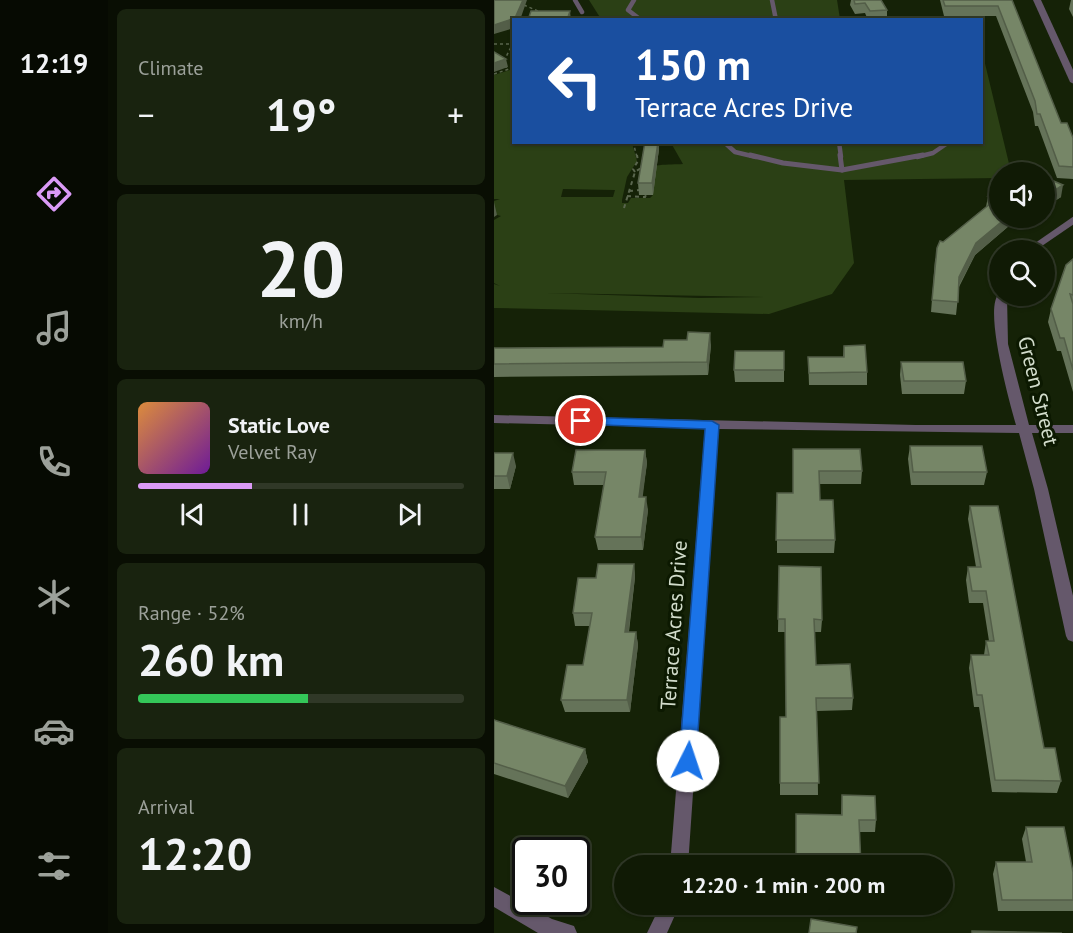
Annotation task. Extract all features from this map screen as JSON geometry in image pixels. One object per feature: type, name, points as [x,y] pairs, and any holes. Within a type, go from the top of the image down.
[{"type":"street","points":[[1037,0],[1070,67],[1073,82]]},
{"type":"street","points":[[1044,240],[1072,221]]},
{"type":"street","name":"Green Street","points":[[1000,306],[1002,344],[1041,489],[1073,636]]},
{"type":"street","points":[[494,419],[712,425],[1073,429]]},
{"type":"street","name":"Terrace Acres Drive","points":[[681,855],[712,425]]},
{"type":"street","points":[[494,897],[548,928],[567,933]]},
{"type":"street","points":[[656,933],[665,915]]},
{"type":"lane","points":[[575,0],[582,12]]},
{"type":"lane","points":[[634,0],[628,10],[638,18]]},
{"type":"lane","points":[[772,0],[776,18]]},
{"type":"lane","points":[[726,144],[735,153],[784,163],[842,170],[896,162],[933,153],[945,144]]},
{"type":"lane","points":[[839,144],[842,170]]},
{"type":"path","points":[[522,4],[543,14]]},
{"type":"path","points":[[537,11],[535,11],[541,18]]},
{"type":"path","points":[[494,44],[512,43]]},
{"type":"path","points":[[512,45],[500,67],[512,67]]},
{"type":"path","points":[[494,74],[512,68]]},
{"type":"path","points":[[624,208],[635,172],[633,169],[638,161],[634,144]]},
{"type":"path","points":[[635,172],[641,168]]},
{"type":"path","points":[[632,180],[642,180]]},
{"type":"path","points":[[631,185],[641,185]]},
{"type":"path","points":[[629,190],[640,190]]},
{"type":"path","points":[[627,196],[645,197],[646,195]]},
{"type":"green space","points":[[589,0],[837,0],[840,18],[600,18]]},
{"type":"green space","points":[[983,55],[1009,162],[989,162],[989,178],[844,180],[854,263],[832,294],[769,314],[494,308],[494,284],[500,286],[494,283],[494,220],[501,216],[494,214],[494,201],[500,199],[494,199],[494,75],[512,69],[512,144],[632,144],[637,161],[627,177],[622,203],[628,203],[631,198],[650,198],[653,195],[639,173],[660,165],[683,164],[672,144],[983,144]],"holes":[[[563,189],[615,190],[613,197],[561,197]],[[547,293],[548,293],[767,297],[699,298]]]},
{"type":"building","points":[[494,0],[523,0],[515,18],[494,25]]},
{"type":"building","points":[[854,0],[881,0],[887,10],[870,11],[865,3],[855,4]]},
{"type":"building","points":[[943,0],[1012,0],[1061,123],[1067,123],[1073,138],[1073,167],[1059,166],[1040,114],[1037,114],[1035,101],[998,6],[945,6]]},
{"type":"building","points":[[531,11],[570,11],[568,18],[529,18]]},
{"type":"building","points":[[494,52],[506,59],[494,63]]},
{"type":"building","points":[[645,144],[658,144],[652,183],[638,183]]},
{"type":"building","points":[[1055,182],[1063,185],[1055,190]]},
{"type":"building","points":[[989,205],[989,228],[994,228],[976,243],[959,277],[958,302],[932,300],[937,248],[940,241],[943,242]]},
{"type":"building","points":[[1073,259],[1073,295],[1070,294],[1073,304],[1073,370],[1064,338],[1060,338],[1051,309],[1055,306],[1055,297],[1066,265]]},
{"type":"building","points":[[688,332],[710,333],[707,362],[494,364],[494,348],[663,347],[664,340],[687,340]]},
{"type":"building","points":[[865,345],[867,372],[809,373],[808,357],[844,357],[844,346]]},
{"type":"building","points":[[735,351],[784,351],[784,370],[734,370]]},
{"type":"building","points":[[901,362],[963,362],[966,381],[904,381]]},
{"type":"building","points":[[910,446],[982,446],[987,472],[913,472]]},
{"type":"building","points":[[793,449],[860,449],[862,471],[819,471],[820,500],[833,500],[835,540],[776,540],[777,493],[793,493]]},
{"type":"building","points":[[576,450],[645,450],[639,497],[646,497],[641,537],[595,537],[606,472],[572,472]]},
{"type":"building","points":[[494,453],[513,453],[507,476],[494,476]]},
{"type":"building","points":[[970,506],[998,506],[1044,748],[1055,748],[1061,781],[995,780],[982,695],[977,695],[971,655],[989,655],[986,641],[994,641],[986,591],[972,591],[968,567],[981,567]]},
{"type":"building","points":[[598,564],[634,564],[625,632],[636,632],[627,700],[561,700],[567,665],[583,665],[592,613],[573,613],[578,578],[596,578]]},
{"type":"building","points":[[779,566],[821,567],[822,620],[814,619],[816,665],[850,664],[853,698],[816,698],[819,783],[780,783],[780,717],[786,717],[785,619],[778,619]]},
{"type":"building","points":[[494,720],[585,749],[565,786],[494,763]]},
{"type":"building","points":[[842,795],[875,796],[876,820],[859,820],[861,855],[796,855],[796,814],[842,815]]},
{"type":"building","points":[[1026,827],[1064,827],[1073,872],[1073,900],[1002,900],[996,862],[1032,862]]},
{"type":"building","points":[[811,919],[857,927],[856,933],[809,933]]},
{"type":"building","points":[[972,931],[1062,933],[972,933]]},
{"type":"route","points":[[581,421],[712,425],[688,761]]}]
